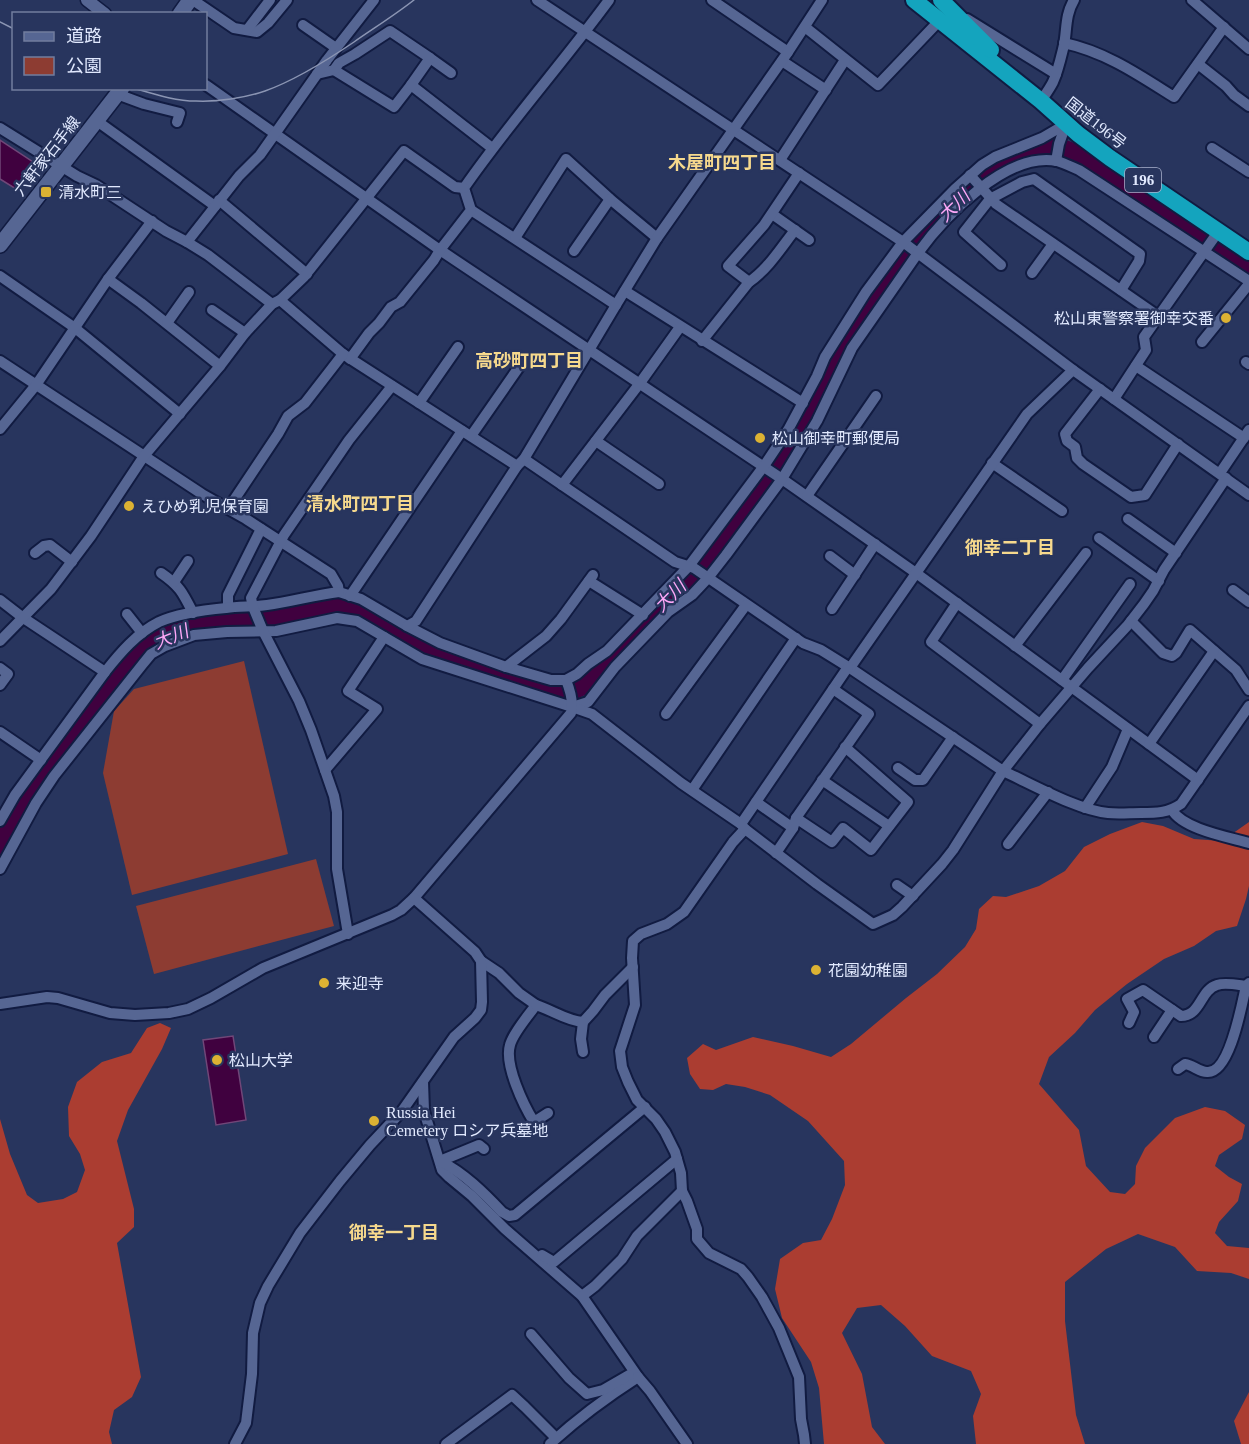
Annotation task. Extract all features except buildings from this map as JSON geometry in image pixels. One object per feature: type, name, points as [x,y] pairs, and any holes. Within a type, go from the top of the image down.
[{"type":"highway","name":"国道196号","points":[[914,0],[943,9],[1066,124],[1216,234],[1249,252]]},
{"type":"main road","points":[[182,12],[192,0]]},
{"type":"main road","name":"六軒家石手線","points":[[0,245],[120,91]]},
{"type":"street","points":[[87,0],[102,12]]},
{"type":"street","points":[[192,0],[234,28],[257,32],[268,23],[287,0]]},
{"type":"street","points":[[247,30],[270,0]]},
{"type":"street","points":[[187,242],[239,176],[261,155],[317,74],[374,0]]},
{"type":"street","points":[[537,0],[911,247],[1073,370],[1249,495]]},
{"type":"street","points":[[464,188],[492,148],[609,0]]},
{"type":"street","points":[[712,0],[826,90]]},
{"type":"street","points":[[406,626],[416,621],[521,463],[657,238],[822,0]]},
{"type":"street","points":[[1041,102],[1056,74],[1064,44],[1069,7],[1074,0]]},
{"type":"street","points":[[1192,0],[1249,49]]},
{"type":"street","points":[[805,27],[878,85],[943,9],[1056,74]]},
{"type":"street","points":[[303,25],[336,48]]},
{"type":"street","points":[[1064,44],[1096,52],[1174,97],[1224,27]]},
{"type":"street","points":[[317,74],[334,70],[339,63],[390,31],[451,73]]},
{"type":"street","points":[[334,70],[394,107],[430,58]]},
{"type":"street","points":[[780,160],[845,60]]},
{"type":"street","points":[[1198,64],[1249,106]]},
{"type":"street","points":[[411,85],[492,148]]},
{"type":"street","points":[[207,86],[440,250],[807,496],[1198,780]]},
{"type":"street","points":[[120,91],[144,104],[180,113],[177,122]]},
{"type":"street","points":[[97,121],[217,203],[307,274]]},
{"type":"street","points":[[1057,158],[1066,124]]},
{"type":"street","points":[[0,821],[15,795],[117,658],[142,633],[159,622],[176,616],[228,607],[254,610],[320,594],[339,592],[367,602],[440,644],[507,667],[551,680],[567,682],[608,651],[692,567],[767,468],[803,403],[825,357],[866,292],[911,247],[927,240],[955,210],[995,158],[1042,138],[1066,124]]},
{"type":"street","points":[[0,128],[208,255],[276,302],[346,357],[466,434],[562,485],[675,561],[692,567],[803,643],[821,650],[849,668],[1003,771],[1048,792],[1085,807],[1108,813],[1156,813],[1172,810],[1181,804],[1249,706]]},
{"type":"street","points":[[1212,148],[1249,172]]},
{"type":"street","points":[[0,641],[51,589],[91,536],[144,456],[245,333],[307,274],[404,151],[455,187],[464,188]]},
{"type":"street","points":[[0,869],[36,803],[54,776],[151,654],[194,635],[288,628],[337,618],[357,621],[422,659],[566,706],[572,702],[588,702],[615,667],[668,612],[692,595],[781,478],[817,421],[852,348],[938,205],[976,182],[994,178],[1018,166],[1057,158],[1205,250],[1249,283],[1202,342]]},
{"type":"street","points":[[515,238],[566,159],[657,238]]},
{"type":"street","points":[[749,282],[728,266],[772,214],[799,173]]},
{"type":"street","points":[[1001,265],[964,232],[990,198],[1022,182],[1034,179],[1140,254],[1139,261],[1121,290]]},
{"type":"street","points":[[976,182],[996,204],[1158,316]]},
{"type":"street","points":[[464,188],[471,210],[616,305]]},
{"type":"street","points":[[574,251],[610,199]]},
{"type":"street","points":[[228,509],[288,416],[305,403],[392,307],[400,302],[471,210]]},
{"type":"street","points":[[772,214],[810,240]]},
{"type":"street","points":[[0,429],[36,385],[108,279],[152,221]]},
{"type":"street","points":[[702,341],[749,282],[757,277],[795,230]]},
{"type":"street","points":[[1114,399],[1146,350],[1144,337],[1216,234]]},
{"type":"street","points":[[1032,273],[1053,243]]},
{"type":"street","points":[[0,276],[75,328],[180,414]]},
{"type":"street","points":[[108,279],[220,366]]},
{"type":"street","points":[[625,291],[803,403]]},
{"type":"street","points":[[167,323],[189,292]]},
{"type":"street","points":[[212,310],[245,333]]},
{"type":"street","points":[[562,485],[640,384],[680,327]]},
{"type":"street","points":[[419,403],[458,347]]},
{"type":"street","points":[[0,361],[202,494],[331,574],[339,586],[339,592]]},
{"type":"street","points":[[572,702],[592,714],[873,924],[893,915],[913,896],[953,850],[1003,771],[1040,724],[1131,621],[1153,591],[1246,439],[1136,366]]},
{"type":"street","points":[[350,596],[466,434],[519,367]]},
{"type":"street","points":[[805,1444],[799,1377],[779,1328],[762,1297],[741,1269],[709,1253],[697,1239],[697,1229],[682,1191],[677,1159],[665,1132],[637,1100],[622,1066],[620,1051],[635,1005],[633,941],[641,934],[667,924],[684,912],[733,843],[756,802],[833,689],[1027,414],[1073,370]]},
{"type":"street","points":[[348,934],[337,869],[337,812],[334,796],[299,701],[262,630],[251,598],[281,541],[349,440],[392,386]]},
{"type":"street","points":[[1100,389],[1065,434],[1067,441],[1075,447],[1077,458],[1121,490],[1131,497],[1144,495],[1178,444]]},
{"type":"street","points":[[807,496],[876,396]]},
{"type":"street","points":[[858,399],[868,406]]},
{"type":"street","points":[[596,441],[659,484]]},
{"type":"street","points":[[992,463],[1046,494],[1062,512]]},
{"type":"street","points":[[1128,519],[1176,553]]},
{"type":"street","points":[[228,607],[228,595],[261,529]]},
{"type":"street","points":[[1099,538],[1159,581]]},
{"type":"street","points":[[832,609],[875,544]]},
{"type":"street","points":[[36,553],[44,546],[50,545],[72,562]]},
{"type":"street","points":[[1015,646],[1086,553]]},
{"type":"street","points":[[830,556],[855,575]]},
{"type":"street","points":[[174,582],[188,561]]},
{"type":"street","points":[[161,573],[174,582],[192,613]]},
{"type":"street","points":[[507,667],[546,636],[591,578],[643,615]]},
{"type":"street","points":[[1062,680],[1130,584]]},
{"type":"street","points":[[1241,596],[1249,587]]},
{"type":"street","points":[[0,600],[105,672]]},
{"type":"street","points":[[957,603],[931,642],[1040,724]]},
{"type":"street","points":[[666,714],[746,604]]},
{"type":"street","points":[[127,614],[142,633]]},
{"type":"street","points":[[1131,621],[1163,653],[1172,656],[1190,630],[1245,679],[1249,690]]},
{"type":"street","points":[[326,770],[377,709],[348,691],[384,637]]},
{"type":"street","points":[[692,790],[796,638]]},
{"type":"street","points":[[1149,744],[1214,651]]},
{"type":"street","points":[[0,668],[8,674],[0,684]]},
{"type":"street","points":[[0,1004],[47,997],[110,1013],[135,1015],[169,1013],[188,1009],[263,968],[401,910],[414,898],[571,713],[572,702],[567,682]]},
{"type":"street","points":[[776,853],[822,780],[869,714],[833,689]]},
{"type":"street","points":[[1239,720],[1249,727]]},
{"type":"street","points":[[1085,807],[1112,767],[1128,729]]},
{"type":"street","points":[[0,732],[41,760]]},
{"type":"street","points":[[898,768],[915,780],[922,780],[953,737]]},
{"type":"street","points":[[756,802],[832,842],[843,828],[871,849],[908,802],[845,747]]},
{"type":"street","points":[[896,792],[908,775]]},
{"type":"street","points":[[822,780],[889,826]]},
{"type":"street","points":[[1008,844],[1048,792]]},
{"type":"street","points":[[1172,810],[1175,816],[1188,825],[1249,843]]},
{"type":"street","points":[[897,885],[913,896]]},
{"type":"street","points":[[414,898],[519,993],[536,1005],[569,1019],[583,1022]]},
{"type":"street","points":[[235,1444],[246,1423],[252,1374],[253,1333],[260,1303],[268,1286],[307,1224],[370,1145],[402,1111],[454,1037],[481,1010],[481,961]]},
{"type":"street","points":[[583,1052],[581,1039],[583,1022],[604,995],[633,967]]},
{"type":"street","points":[[1129,1023],[1134,1012],[1127,999],[1143,990],[1182,1016],[1188,1016],[1215,985],[1248,985],[1231,1043],[1219,1066],[1206,1072],[1185,1064],[1178,1070]]},
{"type":"street","points":[[536,1005],[510,1044],[508,1057],[513,1076],[534,1122],[548,1113]]},
{"type":"street","points":[[1154,1037],[1173,1010]]},
{"type":"street","points":[[423,1082],[424,1111],[442,1170],[582,1296],[687,1444]]},
{"type":"street","points":[[440,1161],[451,1166],[502,1212],[509,1216],[515,1215],[645,1107]]},
{"type":"street","points":[[440,1161],[479,1145],[484,1149]]},
{"type":"street","points":[[505,1229],[554,1262],[677,1159]]},
{"type":"street","points":[[582,1296],[622,1259],[637,1236],[682,1191]]},
{"type":"street","points":[[531,1334],[569,1378],[588,1394],[603,1390],[636,1374]]},
{"type":"street","points":[[446,1444],[512,1395],[525,1407],[553,1442],[636,1374]]},
{"type":"green space","points":[[244,661],[288,854],[132,895],[103,773],[114,711],[134,689]]},
{"type":"green space","points":[[316,859],[334,926],[154,974],[136,906]]},
{"type":"shaded area","points":[[0,140],[33,162],[16,189],[0,179]]},
{"type":"shaded area","points":[[1142,822],[1163,826],[1194,839],[1222,841],[1249,822],[1249,886],[1237,926],[1216,931],[1194,946],[1164,959],[1127,984],[1095,1010],[1049,1057],[1039,1084],[1079,1130],[1086,1166],[1110,1192],[1125,1194],[1135,1184],[1136,1166],[1145,1148],[1175,1118],[1205,1107],[1225,1111],[1245,1125],[1242,1139],[1219,1155],[1215,1166],[1242,1184],[1238,1201],[1219,1222],[1215,1233],[1227,1246],[1249,1248],[1249,1279],[1231,1273],[1197,1271],[1175,1247],[1138,1234],[1106,1249],[1065,1282],[1065,1321],[1076,1415],[1085,1444],[976,1444],[973,1416],[981,1394],[971,1371],[932,1356],[905,1326],[881,1305],[857,1308],[842,1333],[862,1374],[872,1427],[885,1444],[824,1444],[819,1388],[811,1362],[782,1318],[775,1289],[780,1259],[803,1243],[821,1240],[845,1185],[844,1161],[808,1121],[770,1095],[726,1084],[713,1090],[700,1089],[690,1074],[687,1058],[703,1044],[716,1050],[753,1037],[831,1057],[851,1044],[937,974],[965,947],[976,929],[979,909],[993,896],[1006,897],[1039,886],[1065,871],[1084,847]]},
{"type":"shaded area","points":[[160,1023],[171,1028],[128,1110],[117,1141],[134,1209],[134,1227],[117,1243],[141,1377],[132,1397],[114,1410],[109,1432],[112,1444],[0,1444],[0,1119],[10,1154],[27,1195],[38,1203],[63,1199],[77,1192],[85,1170],[80,1154],[69,1136],[68,1107],[77,1082],[102,1062],[131,1053],[147,1028]]},
{"type":"shaded area","points":[[233,1036],[246,1120],[216,1125],[203,1040]]},
{"type":"shaded area","points":[[1249,1392],[1249,1444],[1241,1444],[1234,1421]]},
{"type":"waterway","name":"大川","points":[[0,846],[20,809],[81,725],[141,649],[178,630],[233,620],[300,614],[334,606],[358,608],[408,639],[430,648],[558,690],[573,689],[584,684],[690,573],[735,531],[789,450],[844,345],[906,255],[966,193],[1004,164],[1046,150],[1066,151],[1077,155],[1249,268]]},
{"type":"tram line","points":[[140,90],[164,97],[204,101],[240,98],[277,87],[322,63],[414,0]]},
{"type":"tram line","points":[[0,22],[12,28]]},
{"type":"place","name":"清水町三","points":[[46,192]]},
{"type":"place","name":"松山東警察署御幸交番","points":[[1226,318]]},
{"type":"place","name":"松山御幸町郵便局","points":[[760,438]]},
{"type":"place","name":"えひめ乳児保育園","points":[[129,506]]},
{"type":"place","name":"花園幼稚園","points":[[816,970]]},
{"type":"place","name":"来迎寺","points":[[324,983]]},
{"type":"place","name":"松山大学","points":[[217,1060]]},
{"type":"place","name":"Russia Hei Cemetery ロシア兵墓地","points":[[374,1121]]},
{"type":"district","name":"木屋町四丁目","points":[[722,163]]},
{"type":"district","name":"高砂町四丁目","points":[[529,361]]},
{"type":"district","name":"清水町四丁目","points":[[360,504]]},
{"type":"district","name":"御幸二丁目","points":[[1010,548]]},
{"type":"district","name":"御幸一丁目","points":[[394,1233]]}]
